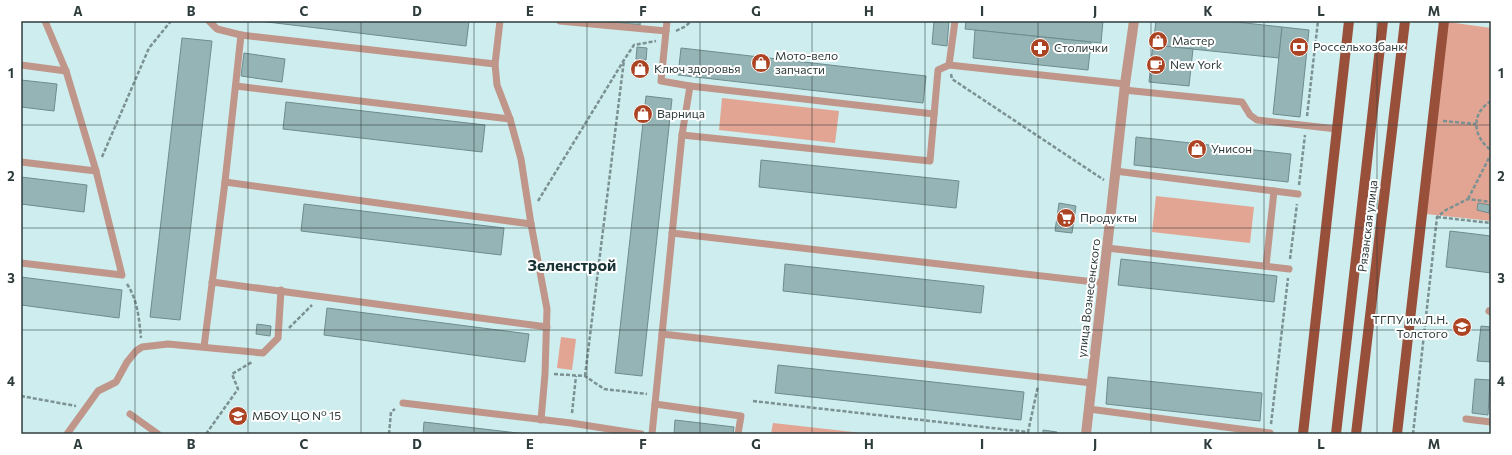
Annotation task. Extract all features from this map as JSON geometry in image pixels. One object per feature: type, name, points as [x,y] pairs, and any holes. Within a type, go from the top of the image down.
[{"type":"main road","points":[[1303,434],[1349,21]]},
{"type":"main road","name":"Рязанская улица","points":[[1336,434],[1383,21]]},
{"type":"main road","name":"Рязанская улица","points":[[1356,434],[1405,21]]},
{"type":"main road","points":[[1397,434],[1444,21]]},
{"type":"street","name":"улица Вознесенского","points":[[1086,434],[1108,248],[1124,87],[1134,21]]},
{"type":"lane","points":[[21,263],[122,275],[96,171],[66,71],[45,21]]},
{"type":"lane","points":[[209,21],[217,29],[241,35],[495,64]]},
{"type":"lane","points":[[500,21],[495,64],[496,85],[510,119],[521,159],[531,224],[547,309],[542,420]]},
{"type":"lane","points":[[560,21],[666,31]]},
{"type":"lane","points":[[667,21],[660,81],[690,86],[934,114]]},
{"type":"lane","points":[[949,65],[954,21]]},
{"type":"lane","points":[[204,347],[225,182],[241,35]]},
{"type":"lane","points":[[21,65],[66,71]]},
{"type":"lane","points":[[682,135],[930,161],[938,70],[949,65],[1242,102],[1250,114],[1257,120],[1337,129]]},
{"type":"lane","points":[[236,86],[510,119]]},
{"type":"lane","points":[[652,434],[682,135],[690,86]]},
{"type":"lane","points":[[21,162],[96,171]]},
{"type":"lane","points":[[1116,171],[1298,194]]},
{"type":"lane","points":[[225,182],[531,224]]},
{"type":"lane","points":[[1266,266],[1274,191]]},
{"type":"lane","points":[[672,233],[1104,283]]},
{"type":"lane","points":[[1108,248],[1289,269]]},
{"type":"lane","points":[[212,282],[281,290],[547,327]]},
{"type":"lane","points":[[67,434],[98,391],[116,382],[127,362],[136,351],[142,347],[168,344],[263,353],[278,338],[281,290]]},
{"type":"lane","points":[[662,334],[1092,384]]},
{"type":"lane","points":[[403,403],[571,423],[641,434]]},
{"type":"lane","points":[[655,404],[741,416],[738,434]]},
{"type":"lane","points":[[1089,409],[1240,432],[1270,433]]},
{"type":"lane","points":[[130,414],[158,434]]},
{"type":"lane","points":[[1466,419],[1491,422]]},
{"type":"path","points":[[96,171],[149,48],[172,21]]},
{"type":"path","points":[[1270,433],[1318,21]]},
{"type":"path","points":[[530,215],[634,45],[665,40]]},
{"type":"path","points":[[585,376],[624,60]]},
{"type":"path","points":[[949,65],[952,79],[1114,187]]},
{"type":"path","points":[[1491,101],[1486,104],[1479,113],[1476,124],[1478,135],[1484,144],[1491,150]]},
{"type":"path","points":[[1433,120],[1476,124]]},
{"type":"path","points":[[1468,199],[1491,154]]},
{"type":"path","points":[[1413,434],[1437,217],[1446,210],[1468,199],[1491,202]]},
{"type":"path","points":[[1437,217],[1491,224]]},
{"type":"path","points":[[122,275],[132,292],[139,313],[142,347]]},
{"type":"path","points":[[278,338],[322,296]]},
{"type":"path","points":[[206,434],[238,389],[232,374],[257,359],[263,353]]},
{"type":"path","points":[[545,374],[585,376],[604,389],[656,395]]},
{"type":"path","points":[[571,423],[576,376]]},
{"type":"path","points":[[753,401],[1028,432],[1040,378]]},
{"type":"path","points":[[21,396],[85,407]]},
{"type":"path","points":[[389,434],[391,412],[403,403]]},
{"type":"shaded area","points":[[1448,22],[1491,28],[1491,221],[1426,214]]},
{"type":"shaded area","points":[[722,98],[839,111],[835,143],[719,130]]},
{"type":"shaded area","points":[[1156,196],[1254,207],[1250,243],[1152,232]]},
{"type":"shaded area","points":[[561,337],[576,339],[572,370],[557,368]]},
{"type":"shaded area","points":[[773,423],[871,434],[771,434]]},
{"type":"building","points":[[259,21],[469,21],[466,46]]},
{"type":"building","points":[[600,21],[640,21],[640,25]]},
{"type":"building","points":[[600,21],[640,21],[640,25]]},
{"type":"building","points":[[934,21],[949,21],[947,46],[932,44]]},
{"type":"building","points":[[966,21],[1103,21],[1101,43],[965,29]]},
{"type":"building","points":[[1156,21],[1227,21],[1282,27],[1279,58],[1153,45]]},
{"type":"building","points":[[1282,27],[1309,30],[1300,117],[1273,114]]},
{"type":"building","points":[[975,30],[1091,42],[1088,70],[973,58]]},
{"type":"building","points":[[182,38],[212,41],[180,320],[150,317]]},
{"type":"building","points":[[1153,45],[1193,49],[1189,86],[1149,82]]},
{"type":"building","points":[[637,47],[647,48],[646,60],[636,59]]},
{"type":"building","points":[[681,48],[926,76],[923,103],[678,75]]},
{"type":"building","points":[[244,53],[285,59],[282,82],[241,76]]},
{"type":"building","points":[[21,80],[57,84],[54,111],[21,107]]},
{"type":"building","points":[[646,96],[672,99],[642,376],[615,373]]},
{"type":"building","points":[[286,102],[485,125],[482,152],[283,129]]},
{"type":"building","points":[[1136,137],[1291,154],[1288,182],[1134,165]]},
{"type":"building","points":[[761,160],[959,181],[956,208],[759,187]]},
{"type":"building","points":[[21,177],[87,185],[84,212],[21,204]]},
{"type":"building","points":[[1059,203],[1076,206],[1072,233],[1055,231]]},
{"type":"building","points":[[1478,203],[1490,205],[1489,213],[1477,210]]},
{"type":"building","points":[[304,204],[504,228],[501,255],[301,231]]},
{"type":"building","points":[[1450,231],[1491,236],[1491,273],[1446,267]]},
{"type":"building","points":[[1121,259],[1277,276],[1274,302],[1118,285]]},
{"type":"building","points":[[785,264],[984,286],[981,313],[783,291]]},
{"type":"building","points":[[21,277],[122,290],[119,318],[21,305]]},
{"type":"building","points":[[327,308],[529,334],[525,362],[324,335]]},
{"type":"building","points":[[257,324],[271,326],[270,336],[256,334]]},
{"type":"building","points":[[1481,326],[1491,327],[1491,362],[1477,361]]},
{"type":"building","points":[[778,365],[1024,392],[1021,420],[775,393]]},
{"type":"building","points":[[1108,377],[1262,393],[1260,421],[1106,404]]},
{"type":"building","points":[[1475,379],[1490,380],[1488,415],[1472,413]]},
{"type":"building","points":[[675,420],[734,427],[733,434],[674,434]]},
{"type":"building","points":[[424,422],[526,434],[423,434]]},
{"type":"building","points":[[1043,430],[1057,432],[1056,434],[1043,434]]},
{"type":"place","name":"Мастер","points":[[1158,41]]},
{"type":"place","name":"Россельхозбанк","points":[[1299,47]]},
{"type":"place","name":"Столички","points":[[1040,48]]},
{"type":"place","name":"Мото-вело запчасти","points":[[761,63]]},
{"type":"place","name":"New York","points":[[1156,65]]},
{"type":"place","name":"Ключ здоровья","points":[[640,69]]},
{"type":"place","name":"Варница","points":[[643,114]]},
{"type":"place","name":"Унисон","points":[[1197,149]]},
{"type":"place","name":"Продукты","points":[[1066,218]]},
{"type":"place","name":"ТГПУ им.Л.Н. Толстого","points":[[1462,327]]},
{"type":"place","name":"МБОУ ЦО N° 15","points":[[238,416]]},
{"type":"district","name":"Зеленстрой","points":[[572,265]]}]
